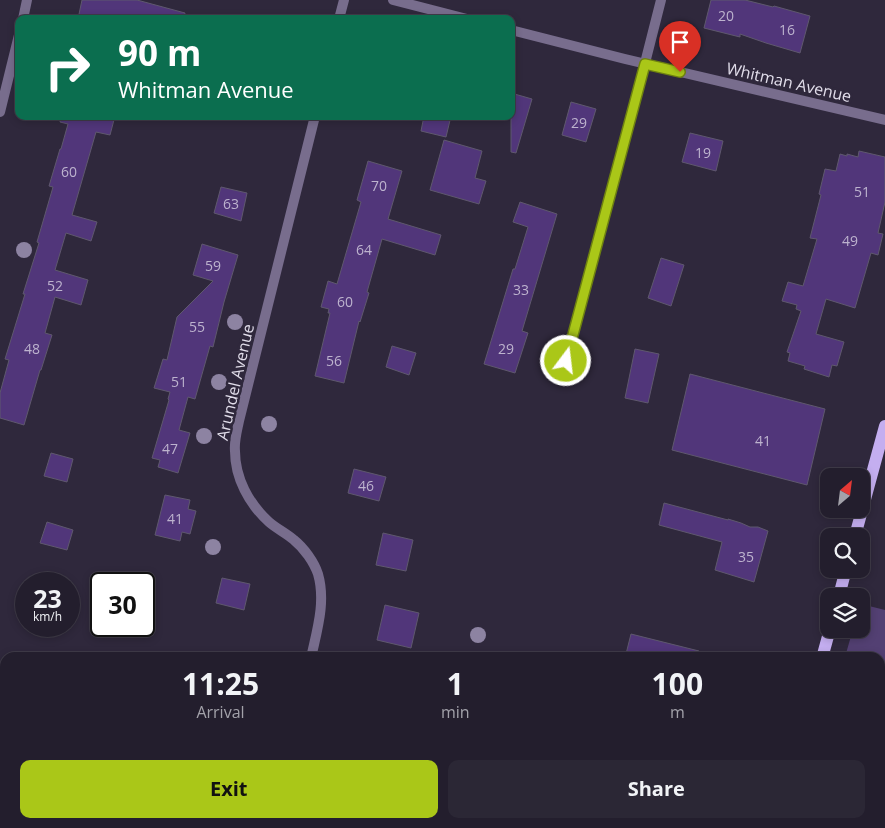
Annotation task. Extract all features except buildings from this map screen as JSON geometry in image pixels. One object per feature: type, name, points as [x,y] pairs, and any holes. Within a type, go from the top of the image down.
[{"type":"main road","points":[[857,528],[885,426]]},
{"type":"main road","points":[[824,652],[828,638]]},
{"type":"street","points":[[24,15],[27,0]]},
{"type":"street","points":[[340,15],[344,0]]},
{"type":"street","points":[[393,0],[451,15]]},
{"type":"street","points":[[566,361],[645,64],[660,0]]},
{"type":"street","name":"Whitman Avenue","points":[[515,31],[645,64],[885,120]]},
{"type":"street","points":[[0,112],[15,52]]},
{"type":"street","name":"Arundel Avenue","points":[[312,652],[321,607],[320,585],[317,573],[303,549],[258,511],[240,480],[235,450],[239,421],[314,120]]},
{"type":"shaded area","points":[[870,606],[885,610],[885,652],[846,652],[850,638],[870,638]]},
{"type":"route","points":[[566,361],[645,64],[680,72]]}]
